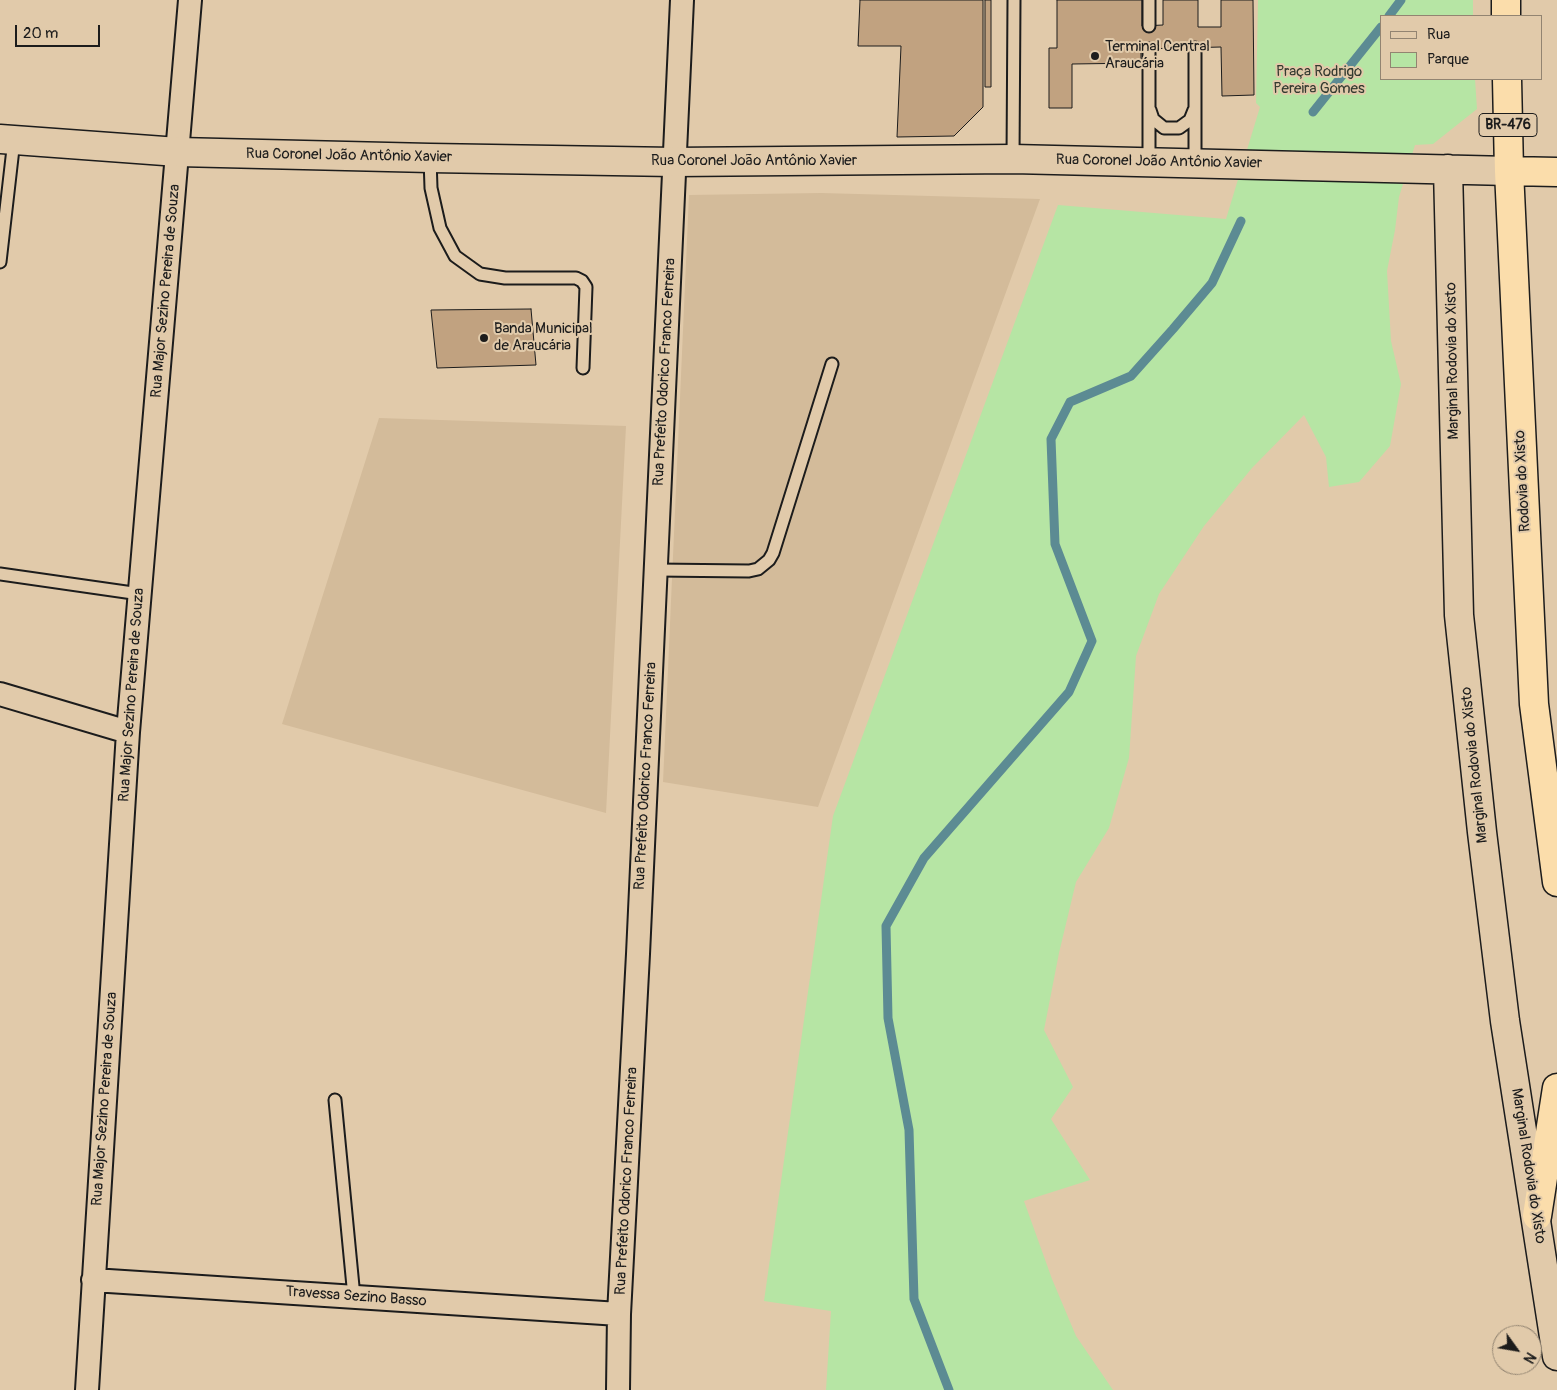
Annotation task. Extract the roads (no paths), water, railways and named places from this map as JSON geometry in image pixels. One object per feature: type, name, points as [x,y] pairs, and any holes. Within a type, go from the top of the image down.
[{"type":"highway","points":[[1506,0],[1506,15]]},
{"type":"highway","name":"Rodovia do Xisto","points":[[1507,80],[1508,171],[1534,704],[1557,882]]},
{"type":"highway","points":[[1508,171],[1557,172]]},
{"type":"highway","points":[[1537,1216],[1557,1088]]},
{"type":"main road","name":"Rua Coronel João Antônio Xavier","points":[[7,140],[178,152],[430,158],[674,162],[1013,159],[1508,171]]},
{"type":"main road","name":"Marginal Rodovia do Xisto","points":[[1448,169],[1459,616],[1482,832],[1505,1021],[1537,1216],[1557,1356]]},
{"type":"street","name":"Rua Major Sezino Pereira de Souza","points":[[87,1390],[128,732],[190,0]]},
{"type":"street","name":"Rua Prefeito Odorico Franco Ferreira","points":[[618,1390],[619,1314],[682,0]]},
{"type":"street","points":[[0,694],[128,732]]},
{"type":"street","name":"Travessa Sezino Basso","points":[[93,1280],[619,1314]]},
{"type":"lane","points":[[1013,159],[1014,0]]},
{"type":"lane","points":[[1149,0],[1149,26]]},
{"type":"lane","points":[[1195,48],[1195,162]]},
{"type":"lane","points":[[1149,49],[1149,162]]},
{"type":"lane","points":[[1149,106],[1153,120],[1164,128],[1178,128],[1190,120],[1195,106]]},
{"type":"lane","points":[[0,262],[7,140]]},
{"type":"lane","points":[[430,158],[431,188],[440,228],[454,256],[480,274],[505,278],[576,278],[582,281],[586,287],[583,368]]},
{"type":"lane","points":[[656,570],[749,571],[758,569],[769,560],[832,364]]},
{"type":"lane","points":[[0,574],[140,594]]},
{"type":"lane","points":[[335,1100],[354,1297]]},
{"type":"waterway","points":[[1390,15],[1401,0]]},
{"type":"waterway","points":[[1313,112],[1380,28]]},
{"type":"waterway","points":[[949,1390],[914,1299],[909,1130],[888,1018],[886,926],[924,858],[1069,692],[1092,641],[1055,544],[1051,439],[1070,402],[1131,376],[1173,329],[1212,283],[1241,221]]},
{"type":"place","name":"Terminal Central Araucária","points":[[1095,56]]},
{"type":"place","name":"Banda Municipal de Araucária","points":[[484,338]]},
{"type":"park label","name":"Praça Rodrigo Pereira Gomes","points":[[1319,80]]}]
